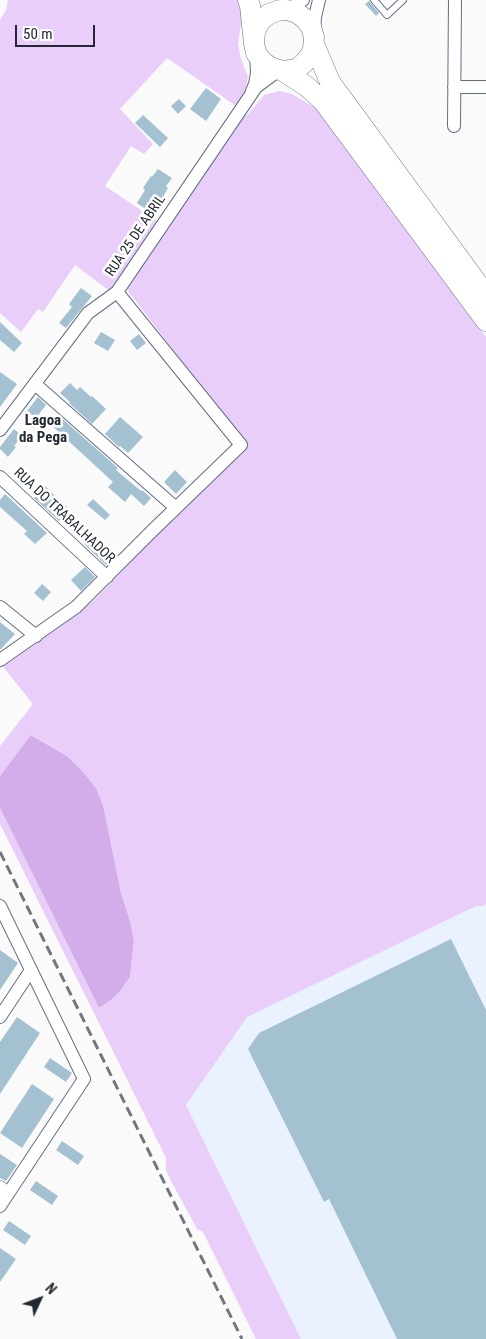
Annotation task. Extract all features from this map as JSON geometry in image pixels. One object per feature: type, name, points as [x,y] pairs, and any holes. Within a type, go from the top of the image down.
[{"type":"main road","points":[[248,0],[255,48],[262,61],[306,86],[323,101],[486,321]]},
{"type":"main road","points":[[263,0],[290,7],[305,19],[311,27],[330,82],[486,295]]},
{"type":"main road","points":[[255,48],[255,32],[260,21],[269,14],[290,7]]},
{"type":"main road","points":[[281,71],[298,68],[304,63],[310,57],[314,40]]},
{"type":"street","points":[[314,40],[315,17],[319,0]]},
{"type":"street","points":[[454,126],[456,0]]},
{"type":"street","points":[[250,96],[256,84],[255,48]]},
{"type":"street","points":[[250,96],[256,88],[281,71]]},
{"type":"street","points":[[454,87],[486,87]]},
{"type":"street","name":"RUA 25 DE ABRIL","points":[[0,430],[88,313],[117,292],[250,96]]},
{"type":"street","points":[[0,660],[76,608],[241,446],[117,292]]},
{"type":"street","points":[[35,384],[176,508]]},
{"type":"street","name":"RUA DO TRABALHADOR","points":[[0,477],[107,576]]},
{"type":"street","points":[[0,607],[36,636]]},
{"type":"street","points":[[0,906],[84,1079],[0,1206]]},
{"type":"street","points":[[0,1017],[31,970]]},
{"type":"street","points":[[0,1185],[3,1187],[0,1191]]},
{"type":"lane","points":[[374,0],[387,15],[402,0]]},
{"type":"shaded area","points":[[8,0],[241,0],[242,18],[238,44],[248,77],[245,92],[236,106],[167,58],[120,109],[153,144],[144,154],[131,146],[105,186],[160,223],[117,288],[107,289],[75,265],[43,312],[38,309],[21,332],[0,313],[0,20],[6,10]]},
{"type":"shaded area","points":[[279,91],[292,94],[317,109],[486,337],[486,904],[484,906],[476,906],[247,1017],[186,1105],[301,1339],[256,1339],[203,1232],[197,1229],[172,1183],[166,1170],[166,1158],[0,824],[0,808],[99,1008],[120,991],[130,977],[134,941],[121,893],[103,805],[96,788],[67,756],[32,735],[0,776],[0,746],[33,704],[0,663],[8,663],[79,613],[97,597],[244,443],[129,293],[128,288],[245,114],[247,115],[250,112],[264,95]]},
{"type":"shaded area","points":[[31,735],[67,756],[96,788],[103,805],[121,893],[134,941],[130,977],[112,999],[99,1008],[0,808],[0,776]]},
{"type":"shaded area","points":[[476,906],[486,906],[486,1339],[301,1339],[186,1105],[246,1017]]},
{"type":"building","points":[[369,1],[379,13],[376,16],[365,4]]},
{"type":"building","points":[[206,88],[221,99],[206,121],[190,109]]},
{"type":"building","points":[[179,99],[186,106],[178,114],[171,106]]},
{"type":"building","points":[[143,115],[168,138],[160,147],[135,123]]},
{"type":"building","points":[[158,169],[172,178],[166,186],[168,188],[159,204],[153,201],[147,210],[137,203],[145,190],[143,188]]},
{"type":"building","points":[[81,288],[92,296],[66,328],[59,323],[72,307],[69,304]]},
{"type":"building","points":[[0,322],[22,343],[14,352],[0,340]]},
{"type":"building","points":[[101,332],[115,340],[108,351],[94,343]]},
{"type":"building","points":[[139,334],[146,343],[137,350],[130,341]]},
{"type":"building","points":[[0,372],[17,384],[0,407]]},
{"type":"building","points":[[70,383],[77,390],[80,387],[106,409],[92,424],[60,393]]},
{"type":"building","points":[[38,397],[46,405],[36,418],[27,411]]},
{"type":"building","points":[[58,415],[118,468],[116,470],[151,498],[144,506],[131,494],[125,502],[108,487],[113,482],[50,424]]},
{"type":"building","points":[[120,417],[143,437],[128,453],[105,434]]},
{"type":"building","points":[[14,429],[22,436],[8,457],[0,447]]},
{"type":"building","points":[[175,470],[187,482],[176,494],[164,482]]},
{"type":"building","points":[[45,486],[70,510],[59,521],[34,498]]},
{"type":"building","points":[[5,494],[47,533],[35,544],[24,534],[27,531],[0,507],[0,500]]},
{"type":"building","points":[[93,499],[110,515],[105,520],[87,505]]},
{"type":"building","points":[[91,536],[114,558],[106,565],[84,544]]},
{"type":"building","points":[[85,567],[95,577],[81,591],[71,580]]},
{"type":"building","points":[[42,584],[51,592],[43,601],[34,593]]},
{"type":"building","points":[[0,622],[15,634],[0,650]]},
{"type":"building","points":[[451,939],[486,1010],[486,1339],[397,1339],[329,1199],[324,1202],[248,1049],[259,1033]]},
{"type":"building","points":[[0,950],[18,963],[0,990]]},
{"type":"building","points":[[17,1017],[40,1033],[0,1094],[0,1042]]},
{"type":"building","points":[[50,1058],[72,1073],[66,1082],[44,1067]]},
{"type":"building","points":[[32,1084],[54,1099],[22,1148],[0,1133]]},
{"type":"building","points":[[62,1141],[84,1156],[78,1165],[56,1150]]},
{"type":"building","points":[[0,1154],[17,1165],[6,1181],[0,1178]]},
{"type":"building","points":[[36,1181],[58,1196],[52,1205],[30,1190]]},
{"type":"building","points":[[9,1221],[31,1236],[25,1245],[3,1230]]},
{"type":"building","points":[[0,1248],[16,1259],[0,1282]]},
{"type":"railway","points":[[0,852],[242,1339]]},
{"type":"district","name":"Lagoa da Pega","points":[[43,430]]}]
